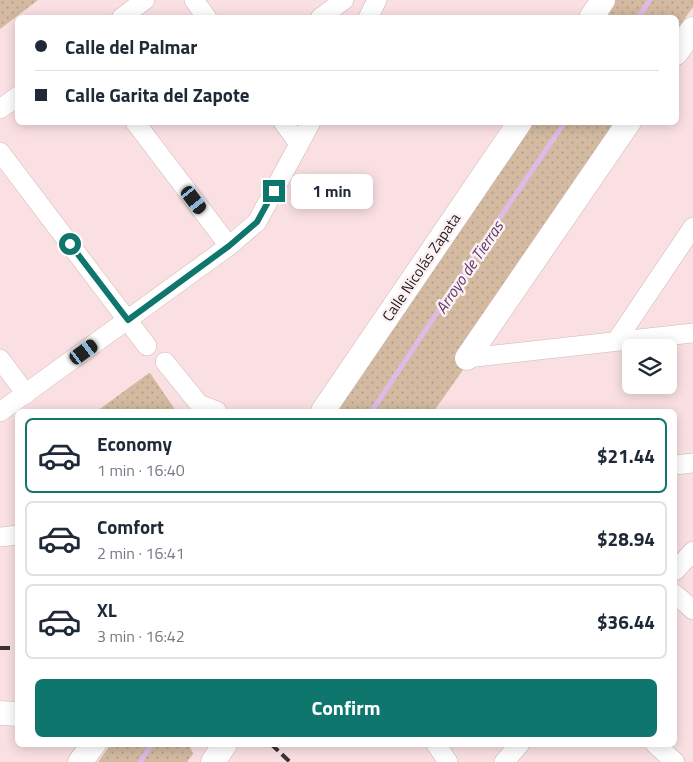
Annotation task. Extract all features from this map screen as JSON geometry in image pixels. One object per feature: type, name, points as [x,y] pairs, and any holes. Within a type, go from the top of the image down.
[{"type":"street","points":[[125,15],[145,0]]},
{"type":"street","points":[[194,0],[205,15]]},
{"type":"street","points":[[324,15],[344,0]]},
{"type":"street","points":[[370,15],[377,0]]},
{"type":"street","points":[[593,15],[603,0]]},
{"type":"street","points":[[679,49],[693,29]]},
{"type":"street","points":[[0,109],[15,98]]},
{"type":"street","points":[[137,125],[229,246]]},
{"type":"street","points":[[285,125],[299,144]]},
{"type":"street","points":[[0,412],[229,246],[257,222],[309,125]]},
{"type":"street","name":"Calle Nicolás Zapata","points":[[324,409],[518,125]]},
{"type":"street","points":[[467,358],[627,125]]},
{"type":"street","points":[[0,152],[147,346]]},
{"type":"street","points":[[617,340],[693,227]]},
{"type":"street","points":[[467,358],[693,333]]},
{"type":"street","points":[[0,358],[26,394]]},
{"type":"street","points":[[165,362],[199,404],[213,409]]},
{"type":"street","points":[[677,465],[693,463]]},
{"type":"street","points":[[0,537],[15,536]]},
{"type":"street","points":[[677,569],[693,551]]},
{"type":"street","points":[[677,596],[693,610]]},
{"type":"street","points":[[0,713],[15,714]]},
{"type":"street","points":[[80,762],[92,747]]},
{"type":"street","points":[[206,747],[208,762]]},
{"type":"street","points":[[213,762],[223,747]]},
{"type":"street","points":[[438,747],[448,762]]},
{"type":"street","points":[[504,762],[517,747]]},
{"type":"street","points":[[658,747],[675,762]]},
{"type":"shaded area","points":[[0,0],[38,0],[18,15],[15,15],[15,18],[0,29]]},
{"type":"shaded area","points":[[612,0],[693,0],[693,7],[679,27],[679,15],[602,15]]},
{"type":"shaded area","points":[[528,125],[613,125],[460,348],[465,367],[435,409],[332,409]]},
{"type":"shaded area","points":[[149,373],[175,409],[100,409]]},
{"type":"shaded area","points":[[109,747],[190,747],[193,754],[187,762],[98,762]]},
{"type":"waterway","name":"Arroyo de Tierras","points":[[640,15],[650,0]]},
{"type":"waterway","name":"Arroyo de Tierras","points":[[373,409],[563,125]]},
{"type":"waterway","name":"Arroyo de Tierras","points":[[140,762],[150,747]]},
{"type":"railway","points":[[0,648],[15,648]]},
{"type":"railway","points":[[274,747],[290,762]]},
{"type":"route","points":[[70,244],[128,320],[229,246],[257,222],[274,191]]}]
